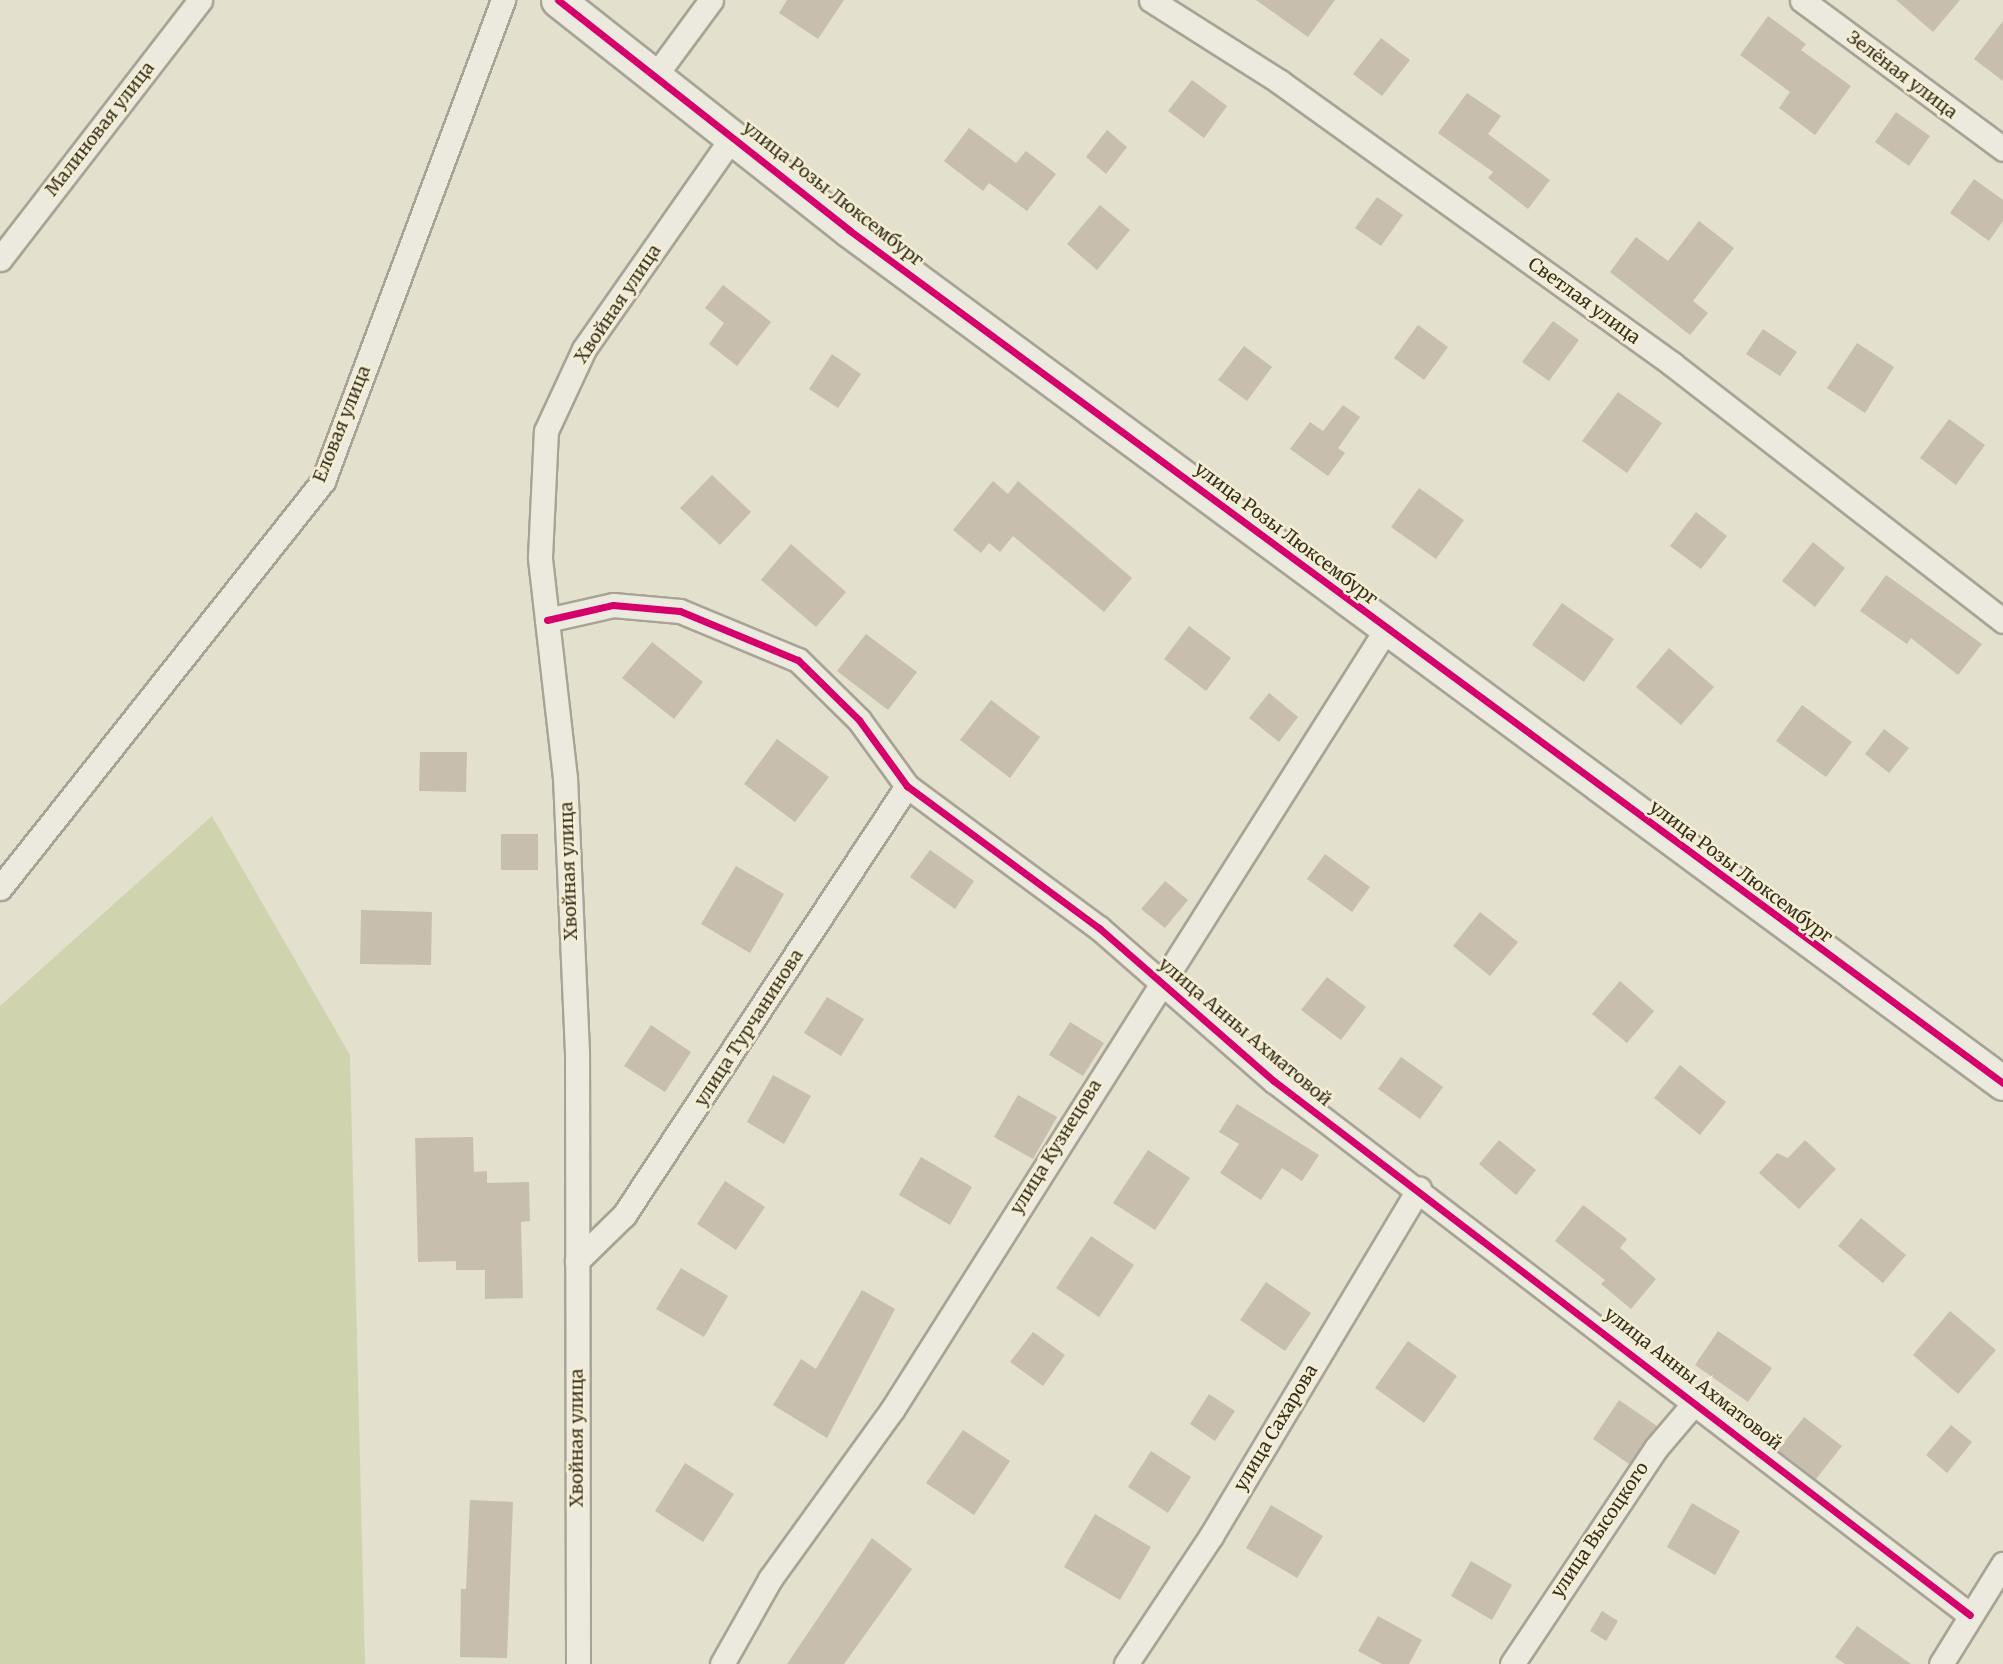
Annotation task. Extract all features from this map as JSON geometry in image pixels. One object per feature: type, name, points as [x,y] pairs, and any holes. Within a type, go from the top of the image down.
[{"type":"street","name":"Малиновая улица","points":[[0,259],[201,0]]},
{"type":"street","name":"Еловая улица","points":[[0,888],[323,481],[503,0]]},
{"type":"street","name":"улица Розы Люксембург","points":[[558,0],[734,135],[849,230],[2003,1083]]},
{"type":"street","points":[[654,76],[711,0]]},
{"type":"street","name":"Светлая улица","points":[[1151,0],[1300,96],[1672,364],[2003,621]]},
{"type":"street","name":"Зелёная улица","points":[[1802,0],[2003,149]]},
{"type":"street","name":"Хвойная улица","points":[[578,1664],[577,1052],[565,778],[540,557],[545,431],[584,349],[734,135]]},
{"type":"street","name":"улица Анны Ахматовой","points":[[547,620],[613,605],[680,611],[736,631],[798,660],[859,720],[907,786],[1099,928],[1273,1081],[1419,1188],[1970,1615]]},
{"type":"street","name":"улица Кузнецова","points":[[722,1664],[770,1579],[892,1410],[1159,982],[1387,628]]},
{"type":"street","name":"улица Турчанинова","points":[[577,1261],[624,1215],[907,786]]},
{"type":"street","name":"улица Сахарова","points":[[1126,1664],[1211,1536],[1419,1188]]},
{"type":"street","name":"улица Высоцкого","points":[[1512,1664],[1656,1448],[1696,1401]]},
{"type":"street","points":[[1941,1664],[2003,1564]]},
{"type":"green space","points":[[212,816],[350,1055],[365,1664],[0,1664],[0,1006]]},
{"type":"building","points":[[787,0],[844,0],[818,39],[779,13]]},
{"type":"building","points":[[1256,0],[1335,0],[1308,37]]},
{"type":"building","points":[[1896,0],[1960,0],[1933,32]]},
{"type":"building","points":[[1768,16],[1806,44],[1801,50],[1851,86],[1815,135],[1779,108],[1790,92],[1740,55]]},
{"type":"building","points":[[2003,21],[2003,81],[1974,59]]},
{"type":"building","points":[[1381,38],[1410,60],[1382,96],[1353,74]]},
{"type":"building","points":[[1192,80],[1227,106],[1204,138],[1168,111]]},
{"type":"building","points":[[1467,93],[1501,116],[1488,134],[1550,180],[1528,209],[1488,178],[1493,172],[1438,133]]},
{"type":"building","points":[[1896,112],[1930,136],[1909,166],[1875,142]]},
{"type":"building","points":[[969,128],[1016,163],[1026,151],[1056,174],[1027,211],[989,183],[983,191],[944,161]]},
{"type":"building","points":[[1107,130],[1127,147],[1106,174],[1086,157]]},
{"type":"building","points":[[1974,179],[2003,200],[2003,221],[1989,241],[1950,213]]},
{"type":"building","points":[[1377,197],[1403,215],[1381,246],[1355,228]]},
{"type":"building","points":[[1100,205],[1130,230],[1097,270],[1067,244]]},
{"type":"building","points":[[1699,221],[1734,248],[1693,301],[1708,313],[1690,335],[1610,272],[1636,237],[1668,261]]},
{"type":"building","points":[[723,285],[771,322],[737,366],[709,344],[724,323],[705,308]]},
{"type":"building","points":[[1553,321],[1579,340],[1549,381],[1522,362]]},
{"type":"building","points":[[1418,325],[1448,347],[1424,380],[1394,358]]},
{"type":"building","points":[[1763,329],[1797,352],[1780,376],[1746,354]]},
{"type":"building","points":[[1857,343],[1894,367],[1865,413],[1827,388]]},
{"type":"building","points":[[1244,346],[1272,367],[1247,401],[1218,380]]},
{"type":"building","points":[[832,354],[861,374],[838,408],[809,389]]},
{"type":"building","points":[[1618,392],[1662,423],[1627,473],[1582,441]]},
{"type":"building","points":[[1343,405],[1360,417],[1338,448],[1345,453],[1328,476],[1290,449],[1310,422],[1323,431]]},
{"type":"building","points":[[1949,419],[1985,445],[1956,485],[1920,458]]},
{"type":"building","points":[[712,475],[751,512],[720,545],[680,508]]},
{"type":"building","points":[[993,481],[1008,494],[1018,481],[1132,578],[1104,612],[1013,536],[1000,552],[989,543],[981,553],[953,530]]},
{"type":"building","points":[[1419,488],[1464,520],[1436,559],[1391,527]]},
{"type":"building","points":[[1696,512],[1727,536],[1701,569],[1670,546]]},
{"type":"building","points":[[1813,542],[1845,568],[1815,607],[1782,581]]},
{"type":"building","points":[[791,544],[846,592],[816,627],[761,580]]},
{"type":"building","points":[[1886,575],[1982,644],[1958,675],[1911,638],[1907,644],[1860,611]]},
{"type":"building","points":[[1562,603],[1614,639],[1584,682],[1532,645]]},
{"type":"building","points":[[1189,626],[1231,658],[1206,691],[1164,659]]},
{"type":"building","points":[[866,634],[917,672],[888,710],[837,671]]},
{"type":"building","points":[[652,642],[703,682],[674,719],[622,678]]},
{"type":"building","points":[[1669,648],[1714,687],[1681,725],[1636,687]]},
{"type":"building","points":[[1269,693],[1298,717],[1279,742],[1249,718]]},
{"type":"building","points":[[991,700],[1040,737],[1010,778],[960,740]]},
{"type":"building","points":[[1802,705],[1852,742],[1826,777],[1776,741]]},
{"type":"building","points":[[1884,729],[1909,748],[1889,773],[1865,754]]},
{"type":"building","points":[[777,739],[829,777],[795,822],[744,784]]},
{"type":"building","points":[[420,752],[467,752],[466,792],[419,791]]},
{"type":"building","points":[[501,834],[538,834],[538,870],[501,870]]},
{"type":"building","points":[[930,850],[974,881],[955,909],[910,877]]},
{"type":"building","points":[[1325,854],[1370,887],[1352,912],[1307,879]]},
{"type":"building","points":[[736,866],[784,894],[750,953],[701,924]]},
{"type":"building","points":[[1165,881],[1188,900],[1165,928],[1141,909]]},
{"type":"building","points":[[361,910],[432,912],[431,965],[360,964]]},
{"type":"building","points":[[1480,912],[1518,942],[1490,976],[1453,946]]},
{"type":"building","points":[[1327,977],[1366,1007],[1341,1040],[1301,1010]]},
{"type":"building","points":[[1620,981],[1654,1011],[1627,1043],[1592,1014]]},
{"type":"building","points":[[827,997],[864,1019],[841,1056],[804,1033]]},
{"type":"building","points":[[1070,1022],[1104,1043],[1083,1076],[1049,1055]]},
{"type":"building","points":[[651,1025],[691,1052],[665,1092],[624,1066]]},
{"type":"building","points":[[1401,1057],[1443,1087],[1420,1119],[1378,1089]]},
{"type":"building","points":[[1680,1065],[1726,1102],[1700,1135],[1654,1098]]},
{"type":"building","points":[[773,1075],[811,1096],[784,1144],[747,1122]]},
{"type":"building","points":[[1018,1095],[1057,1117],[1033,1159],[994,1137]]},
{"type":"building","points":[[1237,1104],[1319,1155],[1302,1181],[1282,1168],[1261,1200],[1220,1173],[1239,1144],[1219,1132]]},
{"type":"building","points":[[473,1137],[474,1172],[487,1171],[487,1183],[529,1182],[530,1221],[521,1222],[523,1298],[485,1299],[485,1270],[456,1270],[456,1261],[418,1262],[415,1138]]},
{"type":"building","points":[[1499,1140],[1536,1170],[1516,1195],[1479,1164]]},
{"type":"building","points":[[1805,1140],[1836,1169],[1799,1209],[1759,1173],[1777,1153],[1788,1158]]},
{"type":"building","points":[[1148,1150],[1190,1178],[1155,1230],[1113,1203]]},
{"type":"building","points":[[921,1157],[972,1187],[950,1225],[899,1195]]},
{"type":"building","points":[[725,1181],[765,1207],[736,1250],[697,1224]]},
{"type":"building","points":[[1583,1205],[1627,1239],[1620,1248],[1656,1279],[1631,1309],[1601,1284],[1605,1280],[1555,1241]]},
{"type":"building","points":[[1861,1218],[1906,1255],[1883,1283],[1838,1246]]},
{"type":"building","points":[[1091,1236],[1134,1265],[1099,1317],[1056,1288]]},
{"type":"building","points":[[681,1268],[728,1296],[704,1337],[656,1309]]},
{"type":"building","points":[[1266,1282],[1311,1313],[1285,1351],[1240,1320]]},
{"type":"building","points":[[862,1290],[895,1309],[827,1438],[773,1405],[801,1359],[816,1369]]},
{"type":"building","points":[[1950,1311],[1996,1350],[1958,1394],[1913,1355]]},
{"type":"building","points":[[1718,1331],[1772,1368],[1748,1402],[1695,1365]]},
{"type":"building","points":[[1033,1332],[1065,1355],[1043,1386],[1010,1362]]},
{"type":"building","points":[[1408,1341],[1457,1376],[1424,1423],[1375,1388]]},
{"type":"building","points":[[1209,1394],[1235,1411],[1215,1441],[1190,1424]]},
{"type":"building","points":[[1619,1400],[1657,1426],[1629,1464],[1593,1439]]},
{"type":"building","points":[[1804,1417],[1842,1446],[1816,1479],[1778,1450]]},
{"type":"building","points":[[1951,1425],[1972,1442],[1947,1473],[1926,1455]]},
{"type":"building","points":[[963,1430],[1010,1461],[974,1515],[926,1483]]},
{"type":"building","points":[[1151,1451],[1191,1477],[1168,1513],[1128,1487]]},
{"type":"building","points":[[685,1463],[734,1494],[703,1542],[655,1511]]},
{"type":"building","points":[[470,1500],[513,1502],[507,1658],[460,1657],[461,1589],[466,1589]]},
{"type":"building","points":[[1692,1503],[1740,1531],[1715,1575],[1667,1547]]},
{"type":"building","points":[[1271,1505],[1323,1536],[1297,1578],[1246,1548]]},
{"type":"building","points":[[1095,1514],[1151,1547],[1120,1600],[1064,1567]]},
{"type":"building","points":[[872,1538],[912,1569],[844,1664],[787,1664]]},
{"type":"building","points":[[1471,1561],[1512,1585],[1492,1620],[1451,1596]]},
{"type":"building","points":[[1602,1611],[1618,1621],[1606,1641],[1590,1631]]},
{"type":"building","points":[[1378,1616],[1422,1640],[1409,1664],[1382,1664],[1358,1651]]},
{"type":"building","points":[[1857,1626],[1911,1664],[1845,1664],[1835,1657]]},
{"type":"cycle path","points":[[558,0],[849,230],[2003,1083]]},
{"type":"cycle path","points":[[547,620],[613,605],[680,611],[798,660],[859,720],[907,786],[1099,928],[1274,1081],[1970,1615]]}]
